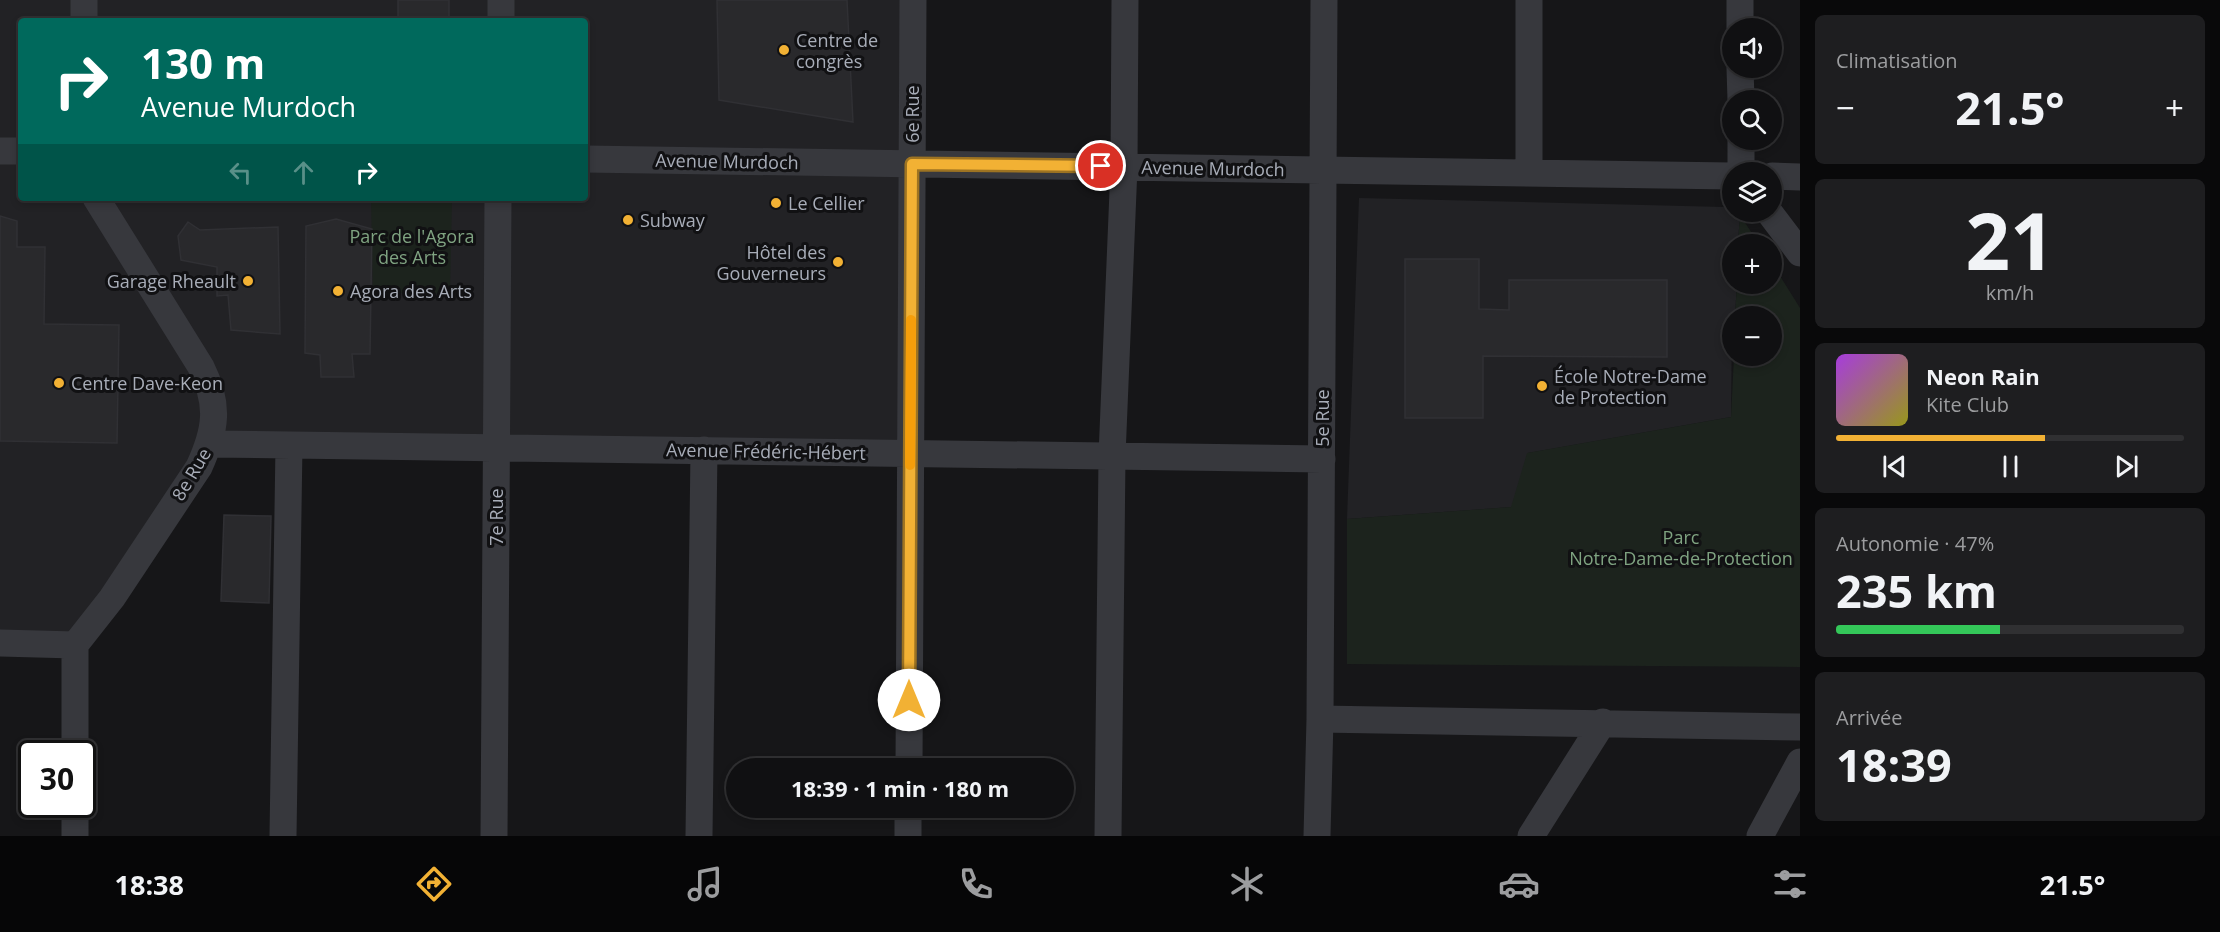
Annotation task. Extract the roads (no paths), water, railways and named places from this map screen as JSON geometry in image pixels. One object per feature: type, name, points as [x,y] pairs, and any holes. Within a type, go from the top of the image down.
[{"type":"street","points":[[84,0],[84,18]]},
{"type":"street","points":[[501,0],[501,18]]},
{"type":"street","name":"6e Rue","points":[[909,758],[913,0]]},
{"type":"street","points":[[1108,836],[1112,456],[1124,167],[1125,0]]},
{"type":"street","name":"5e Rue","points":[[1317,836],[1320,719],[1324,0]]},
{"type":"street","points":[[1528,173],[1529,0]]},
{"type":"street","points":[[1740,0],[1740,18]]},
{"type":"street","points":[[0,151],[18,151]]},
{"type":"street","name":"Avenue Murdoch","points":[[588,159],[1722,176]]},
{"type":"street","points":[[1782,176],[1800,177]]},
{"type":"street","name":"8e Rue","points":[[75,645],[112,598],[199,467],[210,444],[216,413],[208,382],[180,330],[98,201]]},
{"type":"street","name":"7e Rue","points":[[494,836],[498,201]]},
{"type":"street","points":[[1777,222],[1800,253]]},
{"type":"street","name":"Avenue Frédéric-Hébert","points":[[210,444],[1322,459]]},
{"type":"street","points":[[283,836],[289,445]]},
{"type":"street","points":[[699,836],[704,450]]},
{"type":"street","points":[[0,643],[75,645],[75,740]]},
{"type":"street","points":[[1320,719],[1800,727]]},
{"type":"street","points":[[1532,836],[1603,723]]},
{"type":"street","points":[[1760,836],[1800,762]]},
{"type":"street","points":[[75,818],[75,836]]},
{"type":"street","points":[[908,818],[908,836]]},
{"type":"place","name":"Centre de congrès","points":[[784,50]]},
{"type":"place","name":"Le Cellier","points":[[776,203]]},
{"type":"place","name":"Subway","points":[[628,220]]},
{"type":"place","name":"Hôtel des Gouverneurs","points":[[838,262]]},
{"type":"place","name":"Garage Rheault","points":[[248,281]]},
{"type":"place","name":"Agora des Arts","points":[[338,291]]},
{"type":"place","name":"Centre Dave-Keon","points":[[59,383]]},
{"type":"place","name":"École Notre-Dame de Protection","points":[[1542,386]]},
{"type":"park label","name":"Parc de l'Agora des Arts","points":[[412,246]]},
{"type":"park label","name":"Parc Notre-Dame-de-Protection","points":[[1681,547]]}]
